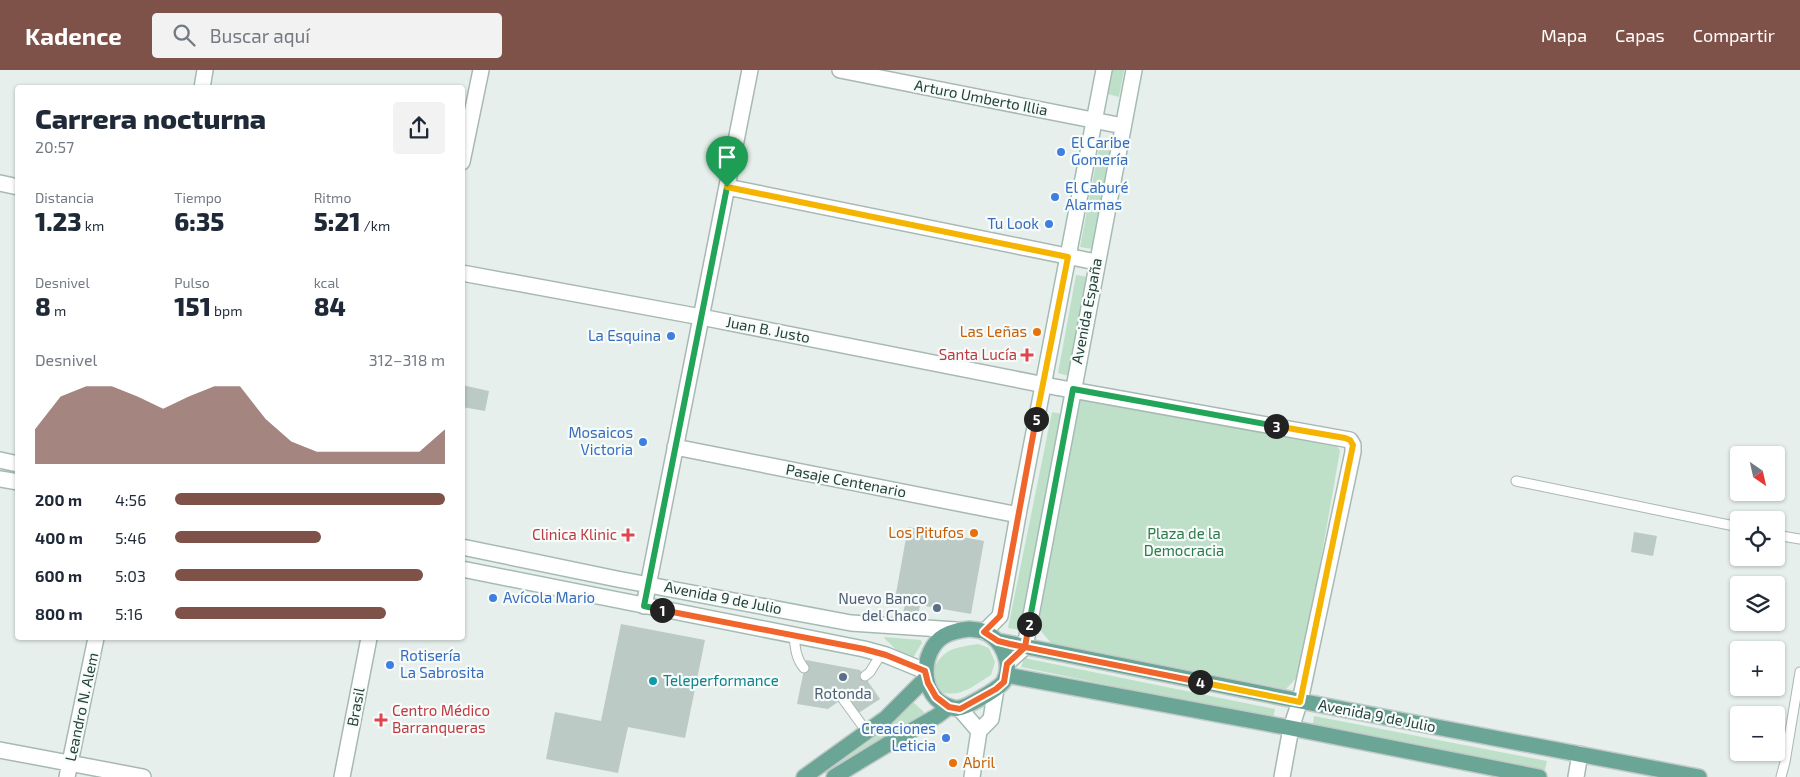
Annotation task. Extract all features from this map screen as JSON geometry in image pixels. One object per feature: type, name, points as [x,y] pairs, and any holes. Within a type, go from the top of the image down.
[{"type":"main road","points":[[834,777],[937,716],[955,708],[996,689],[1004,682],[1006,669],[1003,648],[998,641],[984,632],[956,630],[943,636],[933,646],[927,658],[926,675],[931,690],[936,697],[955,708]]},
{"type":"main road","name":"Avenida 9 de Julio","points":[[998,641],[1300,702],[1699,777]]},
{"type":"main road","name":"Avenida 9 de Julio","points":[[1006,669],[1539,777]]},
{"type":"main road","points":[[804,777],[886,718],[926,675]]},
{"type":"street","points":[[202,85],[205,70]]},
{"type":"street","points":[[465,147],[481,70]]},
{"type":"street","points":[[644,606],[750,70]]},
{"type":"street","name":"Arturo Umberto Illia","points":[[840,70],[1123,126]]},
{"type":"street","name":"Avenida España","points":[[984,632],[1000,616],[1104,70]]},
{"type":"street","name":"Avenida España","points":[[1025,647],[1096,262],[1134,70]]},
{"type":"street","points":[[0,183],[15,186]]},
{"type":"street","points":[[727,187],[1096,262]]},
{"type":"street","name":"Juan B. Justo","points":[[465,274],[701,317],[1043,384],[1350,440],[1353,445],[1353,452],[1300,702]]},
{"type":"street","name":"Pasaje Centenario","points":[[675,447],[1018,515]]},
{"type":"street","points":[[0,460],[15,463]]},
{"type":"street","points":[[0,479],[15,482]]},
{"type":"street","name":"Avenida 9 de Julio","points":[[465,548],[617,579],[851,623],[956,630]]},
{"type":"street","name":"Avenida 9 de Julio","points":[[465,570],[881,654],[926,675]]},
{"type":"street","name":"Leandro N. Alem","points":[[69,770],[96,640]]},
{"type":"street","name":"Brasil","points":[[342,777],[369,640]]},
{"type":"street","points":[[1006,669],[1025,647]]},
{"type":"street","points":[[972,777],[979,731],[991,719],[996,689]]},
{"type":"street","points":[[1282,777],[1291,728],[1300,702]]},
{"type":"street","points":[[955,708],[979,731]]},
{"type":"street","points":[[0,750],[69,770],[143,777]]},
{"type":"street","points":[[1576,777],[1580,754]]},
{"type":"lane","points":[[1516,481],[1730,525]]},
{"type":"lane","points":[[1785,536],[1800,539]]},
{"type":"lane","points":[[794,636],[795,651],[804,668]]},
{"type":"lane","points":[[865,676],[870,672],[881,654]]},
{"type":"lane","points":[[1781,777],[1800,672]]},
{"type":"lane","points":[[843,699],[867,732]]},
{"type":"green space","points":[[1112,70],[1124,70],[1119,97],[1108,94]]},
{"type":"green space","points":[[1099,148],[1110,151],[1092,249],[1080,247]]},
{"type":"green space","points":[[1076,275],[1088,277],[1069,376],[1058,373]]},
{"type":"green space","name":"Plaza de la Democracia","points":[[1081,398],[1335,442],[1340,451],[1301,673],[1286,689],[1051,643],[1035,624]]},
{"type":"green space","points":[[1052,412],[1062,414],[1019,630],[1008,628]]},
{"type":"green space","points":[[884,637],[921,640],[922,643],[911,661],[908,661]]},
{"type":"green space","points":[[978,644],[989,648],[995,662],[991,675],[961,692],[940,692],[932,672],[940,658],[950,650]]},
{"type":"green space","points":[[1024,658],[1275,709],[1273,719],[1021,667]]},
{"type":"green space","points":[[914,703],[924,712],[924,715],[830,769],[892,725]]},
{"type":"green space","points":[[1314,716],[1547,761],[1545,770],[1313,725]]},
{"type":"building","points":[[465,386],[489,391],[485,411],[465,408]]},
{"type":"building","points":[[908,527],[984,541],[971,614],[920,605],[918,616],[903,613],[906,601],[895,599]]},
{"type":"building","points":[[1634,532],[1657,536],[1653,556],[1631,552]]},
{"type":"building","name":"Teleperformance","points":[[621,624],[705,640],[685,738],[628,727],[618,773],[546,759],[555,712],[601,721]]},
{"type":"building","points":[[806,660],[860,670],[880,699],[857,714],[845,697],[828,709],[797,704]]},
{"type":"place","name":"El Caribe Gomería","points":[[1061,152]]},
{"type":"place","name":"El Caburé Alarmas","points":[[1055,197]]},
{"type":"place","name":"Tu Look","points":[[1049,224]]},
{"type":"place","name":"Las Leñas","points":[[1037,332]]},
{"type":"place","name":"La Esquina","points":[[671,336]]},
{"type":"place","name":"Santa Lucía","points":[[1027,355]]},
{"type":"place","name":"Mosaicos Victoria","points":[[643,442]]},
{"type":"place","name":"Los Pitufos","points":[[974,533]]},
{"type":"place","name":"Clinica Klinic","points":[[628,535]]},
{"type":"place","name":"Avícola Mario","points":[[493,598]]},
{"type":"place","name":"Nuevo Banco del Chaco","points":[[937,608]]},
{"type":"place","name":"Rotisería La Sabrosita","points":[[390,665]]},
{"type":"place","name":"Rotonda","points":[[843,677]]},
{"type":"place","name":"Teleperformance","points":[[653,681]]},
{"type":"place","name":"Centro Médico Barranqueras","points":[[381,720]]},
{"type":"place","name":"Creaciones Leticia","points":[[946,738]]},
{"type":"place","name":"Abril","points":[[953,763]]},
{"type":"route","points":[[727,187],[644,606],[864,649],[886,655],[925,671],[928,683],[936,697],[949,707],[960,709],[996,689],[1004,682],[1007,664],[1025,647],[1073,389],[1350,440],[1353,445],[1353,452],[1300,702],[1025,647],[1010,644],[998,641],[984,632],[1000,616],[1068,257],[727,187]]}]
